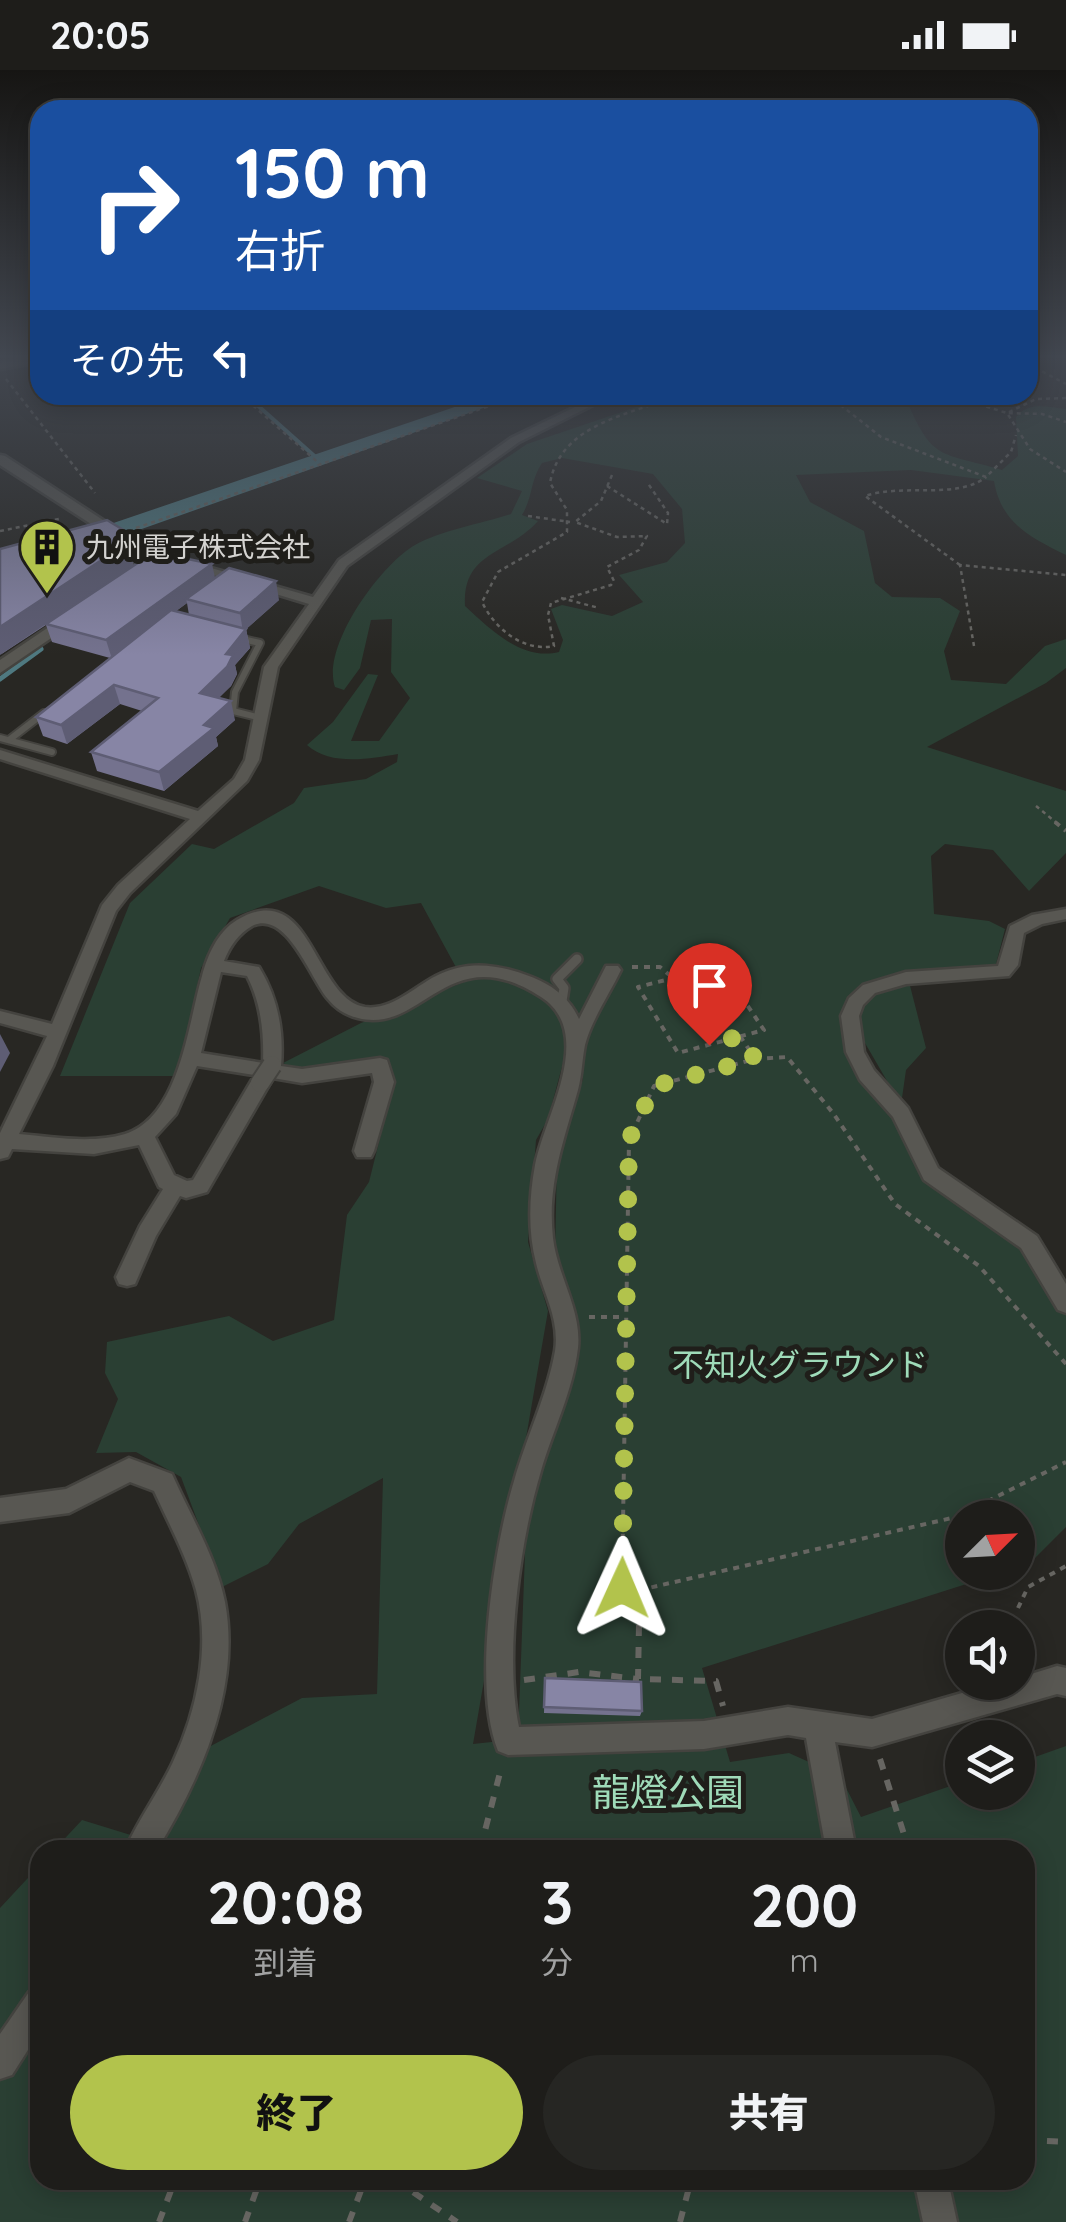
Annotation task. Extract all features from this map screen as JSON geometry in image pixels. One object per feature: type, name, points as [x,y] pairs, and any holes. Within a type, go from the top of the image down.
[{"type":"street","points":[[495,454],[343,563],[270,667],[247,770],[108,909],[3,1147],[92,1145],[144,1135],[157,1123],[192,1058],[213,965],[242,923],[260,916],[287,924],[344,1006],[361,1012],[387,1011],[462,972],[503,973],[562,1000],[577,1022],[578,1042]]},
{"type":"street","points":[[0,459],[110,534],[151,556],[234,576],[316,602]]},
{"type":"street","points":[[121,585],[140,572],[151,556]]},
{"type":"street","points":[[0,668],[93,604]]},
{"type":"street","points":[[3,744],[200,817]]},
{"type":"street","points":[[1066,914],[1038,919],[1016,930],[1009,966],[1003,972],[888,980],[869,989],[856,1002],[850,1016],[860,1065],[901,1113],[931,1174],[1029,1242],[1066,1303]]},
{"type":"street","points":[[144,1135],[166,1181],[175,1187],[200,1186],[272,1064],[271,1016],[257,977],[253,971],[213,965]]},
{"type":"street","points":[[612,970],[578,1042],[565,1100],[547,1151],[547,1265],[568,1340],[560,1384],[524,1486],[500,1678],[500,1713],[508,1741],[704,1735],[788,1721],[872,1733],[1057,1680],[1066,1682]]},
{"type":"street","points":[[0,1018],[56,1032]]},
{"type":"street","points":[[192,1058],[302,1076],[380,1065],[384,1082],[364,1152]]},
{"type":"street","points":[[127,1278],[147,1232],[175,1187]]},
{"type":"street","points":[[0,1510],[69,1501],[129,1470],[164,1482],[212,1603],[212,1692],[164,1813],[146,1840]]},
{"type":"street","points":[[818,1726],[839,1840]]},
{"type":"street","points":[[0,2062],[30,2018]]},
{"type":"street","points":[[933,2190],[940,2222]]},
{"type":"lane","points":[[219,588],[234,576]]},
{"type":"lane","points":[[226,634],[260,644],[231,701],[233,711],[257,717]]},
{"type":"lane","points":[[3,744],[44,713],[58,717]]},
{"type":"lane","points":[[3,744],[52,752]]},
{"type":"lane","points":[[562,1000],[564,988],[557,979],[576,960]]},
{"type":"path","points":[[65,454],[95,494]]},
{"type":"path","points":[[308,454],[318,463]]},
{"type":"path","points":[[110,534],[344,454]]},
{"type":"path","points":[[561,454],[550,482],[569,522],[563,537],[498,572],[482,602],[510,634],[547,649],[554,646],[548,606],[562,598],[612,585],[607,567],[639,550],[647,536]]},
{"type":"path","points":[[923,454],[986,476]]},
{"type":"path","points":[[1008,454],[971,489],[889,488],[865,496],[897,523],[960,565],[1066,576]]},
{"type":"path","points":[[1035,454],[1066,472]]},
{"type":"path","points":[[575,522],[600,501],[612,475]]},
{"type":"path","points":[[608,486],[669,523],[668,513],[647,482]]},
{"type":"path","points":[[0,532],[80,514]]},
{"type":"path","points":[[528,516],[575,522],[618,537],[656,534]]},
{"type":"path","points":[[960,565],[974,646]]},
{"type":"path","points":[[562,598],[599,608]]},
{"type":"path","points":[[1036,806],[1066,831]]},
{"type":"path","points":[[720,966],[764,1030],[678,1053],[638,986],[674,978],[720,966]]},
{"type":"path","points":[[612,970],[660,967],[674,978]]},
{"type":"path","points":[[740,1036],[755,1059]]},
{"type":"path","points":[[1066,1364],[979,1266],[895,1204],[833,1112],[788,1057],[755,1059],[654,1086],[629,1140],[622,1588],[640,1590],[956,1517],[1066,1462]]},
{"type":"path","points":[[588,1317],[624,1316]]},
{"type":"path","points":[[1018,1608],[1028,1587],[1066,1566]]},
{"type":"path","points":[[638,1678],[640,1590]]},
{"type":"path","points":[[518,1682],[579,1672],[716,1681],[729,1730]]},
{"type":"path","points":[[872,1733],[906,1840]]},
{"type":"path","points":[[483,1840],[508,1741]]},
{"type":"path","points":[[1035,2140],[1066,2142]]},
{"type":"path","points":[[159,2222],[171,2190]]},
{"type":"path","points":[[245,2222],[256,2190]]},
{"type":"path","points":[[349,2222],[362,2190]]},
{"type":"path","points":[[410,2190],[458,2222]]},
{"type":"path","points":[[680,2222],[689,2190]]},
{"type":"green space","points":[[512,454],[948,454],[1002,470],[1018,454],[1066,454],[1066,555],[1029,535],[1010,518],[994,481],[911,470],[796,475],[810,502],[864,531],[875,583],[892,597],[940,598],[960,611],[944,651],[951,680],[1006,684],[1045,646],[1066,639],[1066,668],[1046,683],[927,747],[1066,791],[1066,853],[1029,891],[993,850],[945,844],[931,856],[934,914],[989,921],[1005,929],[995,968],[907,974],[926,1048],[906,1070],[901,1105],[858,1031],[857,1013],[843,1009],[840,1027],[855,1070],[896,1118],[914,1163],[934,1185],[1033,1256],[1066,1313],[1066,1527],[1035,1558],[1035,1500],[945,1500],[947,1590],[702,1668],[730,1762],[789,1753],[840,1776],[861,1817],[945,1788],[945,1810],[1035,1810],[1035,1757],[1066,1746],[1066,2222],[944,2222],[936,2190],[1035,2190],[1035,1840],[162,1840],[205,1749],[302,1698],[377,1694],[383,1478],[299,1524],[268,1564],[222,1587],[181,1477],[136,1452],[96,1453],[118,1399],[105,1373],[107,1342],[229,1316],[273,1341],[334,1320],[347,1215],[369,1182],[388,1106],[390,1063],[383,1059],[295,1070],[283,1063],[361,1023],[464,982],[421,903],[386,908],[319,886],[230,918],[201,968],[178,1076],[60,1076],[130,903],[192,844],[214,849],[294,803],[304,788],[366,779],[397,762],[398,754],[338,758],[307,745],[333,722],[368,674],[378,675],[351,741],[379,741],[410,698],[391,672],[392,619],[371,620],[360,668],[344,690],[335,687],[333,670],[345,630],[371,588],[401,555],[449,531],[511,514],[522,491],[477,478]],"holes":[[[562,458],[653,474],[682,509],[685,543],[667,562],[619,575],[643,602],[612,616],[562,605],[551,609],[563,640],[559,652],[545,654],[520,648],[465,606],[466,588],[479,564],[538,521],[522,515],[542,463]],[[535,987],[579,1019],[583,1079],[557,1157],[555,1255],[574,1367],[527,1500],[518,1739],[473,1744],[548,1311],[528,1242],[536,1140],[548,1119],[567,1048],[568,1021]]]},
{"type":"green space","points":[[82,1820],[147,1840],[63,1840]]},
{"type":"green space","points":[[30,1876],[30,2190],[925,2190],[932,2222],[0,2222],[0,1908]]},
{"type":"building","points":[[107,520],[130,534],[126,544],[0,627],[0,549]]},
{"type":"building","points":[[149,551],[212,564],[106,640],[46,624],[142,560]]},
{"type":"building","points":[[229,568],[276,581],[240,613],[186,599]]},
{"type":"building","points":[[171,610],[246,629],[226,654],[233,655],[227,667],[200,693],[231,701],[204,725],[214,728],[159,772],[91,752],[158,698],[114,685],[61,725],[36,717]]},
{"type":"building","points":[[545,1678],[641,1682],[642,1711],[544,1707]]},
{"type":"waterway","points":[[313,454],[320,461]]},
{"type":"waterway","points":[[0,563],[96,537],[337,454]]},
{"type":"waterway","points":[[0,679],[41,649]]},
{"type":"place","name":"九州電子株式会社","points":[[47,596]]},
{"type":"route","points":[[622,1588],[629,1140],[654,1086],[755,1059],[740,1036],[709,1045]]},
{"type":"park label","name":"不知火グラウンド","points":[[800,1365]]},
{"type":"park label","name":"龍燈公園","points":[[668,1793]]}]
